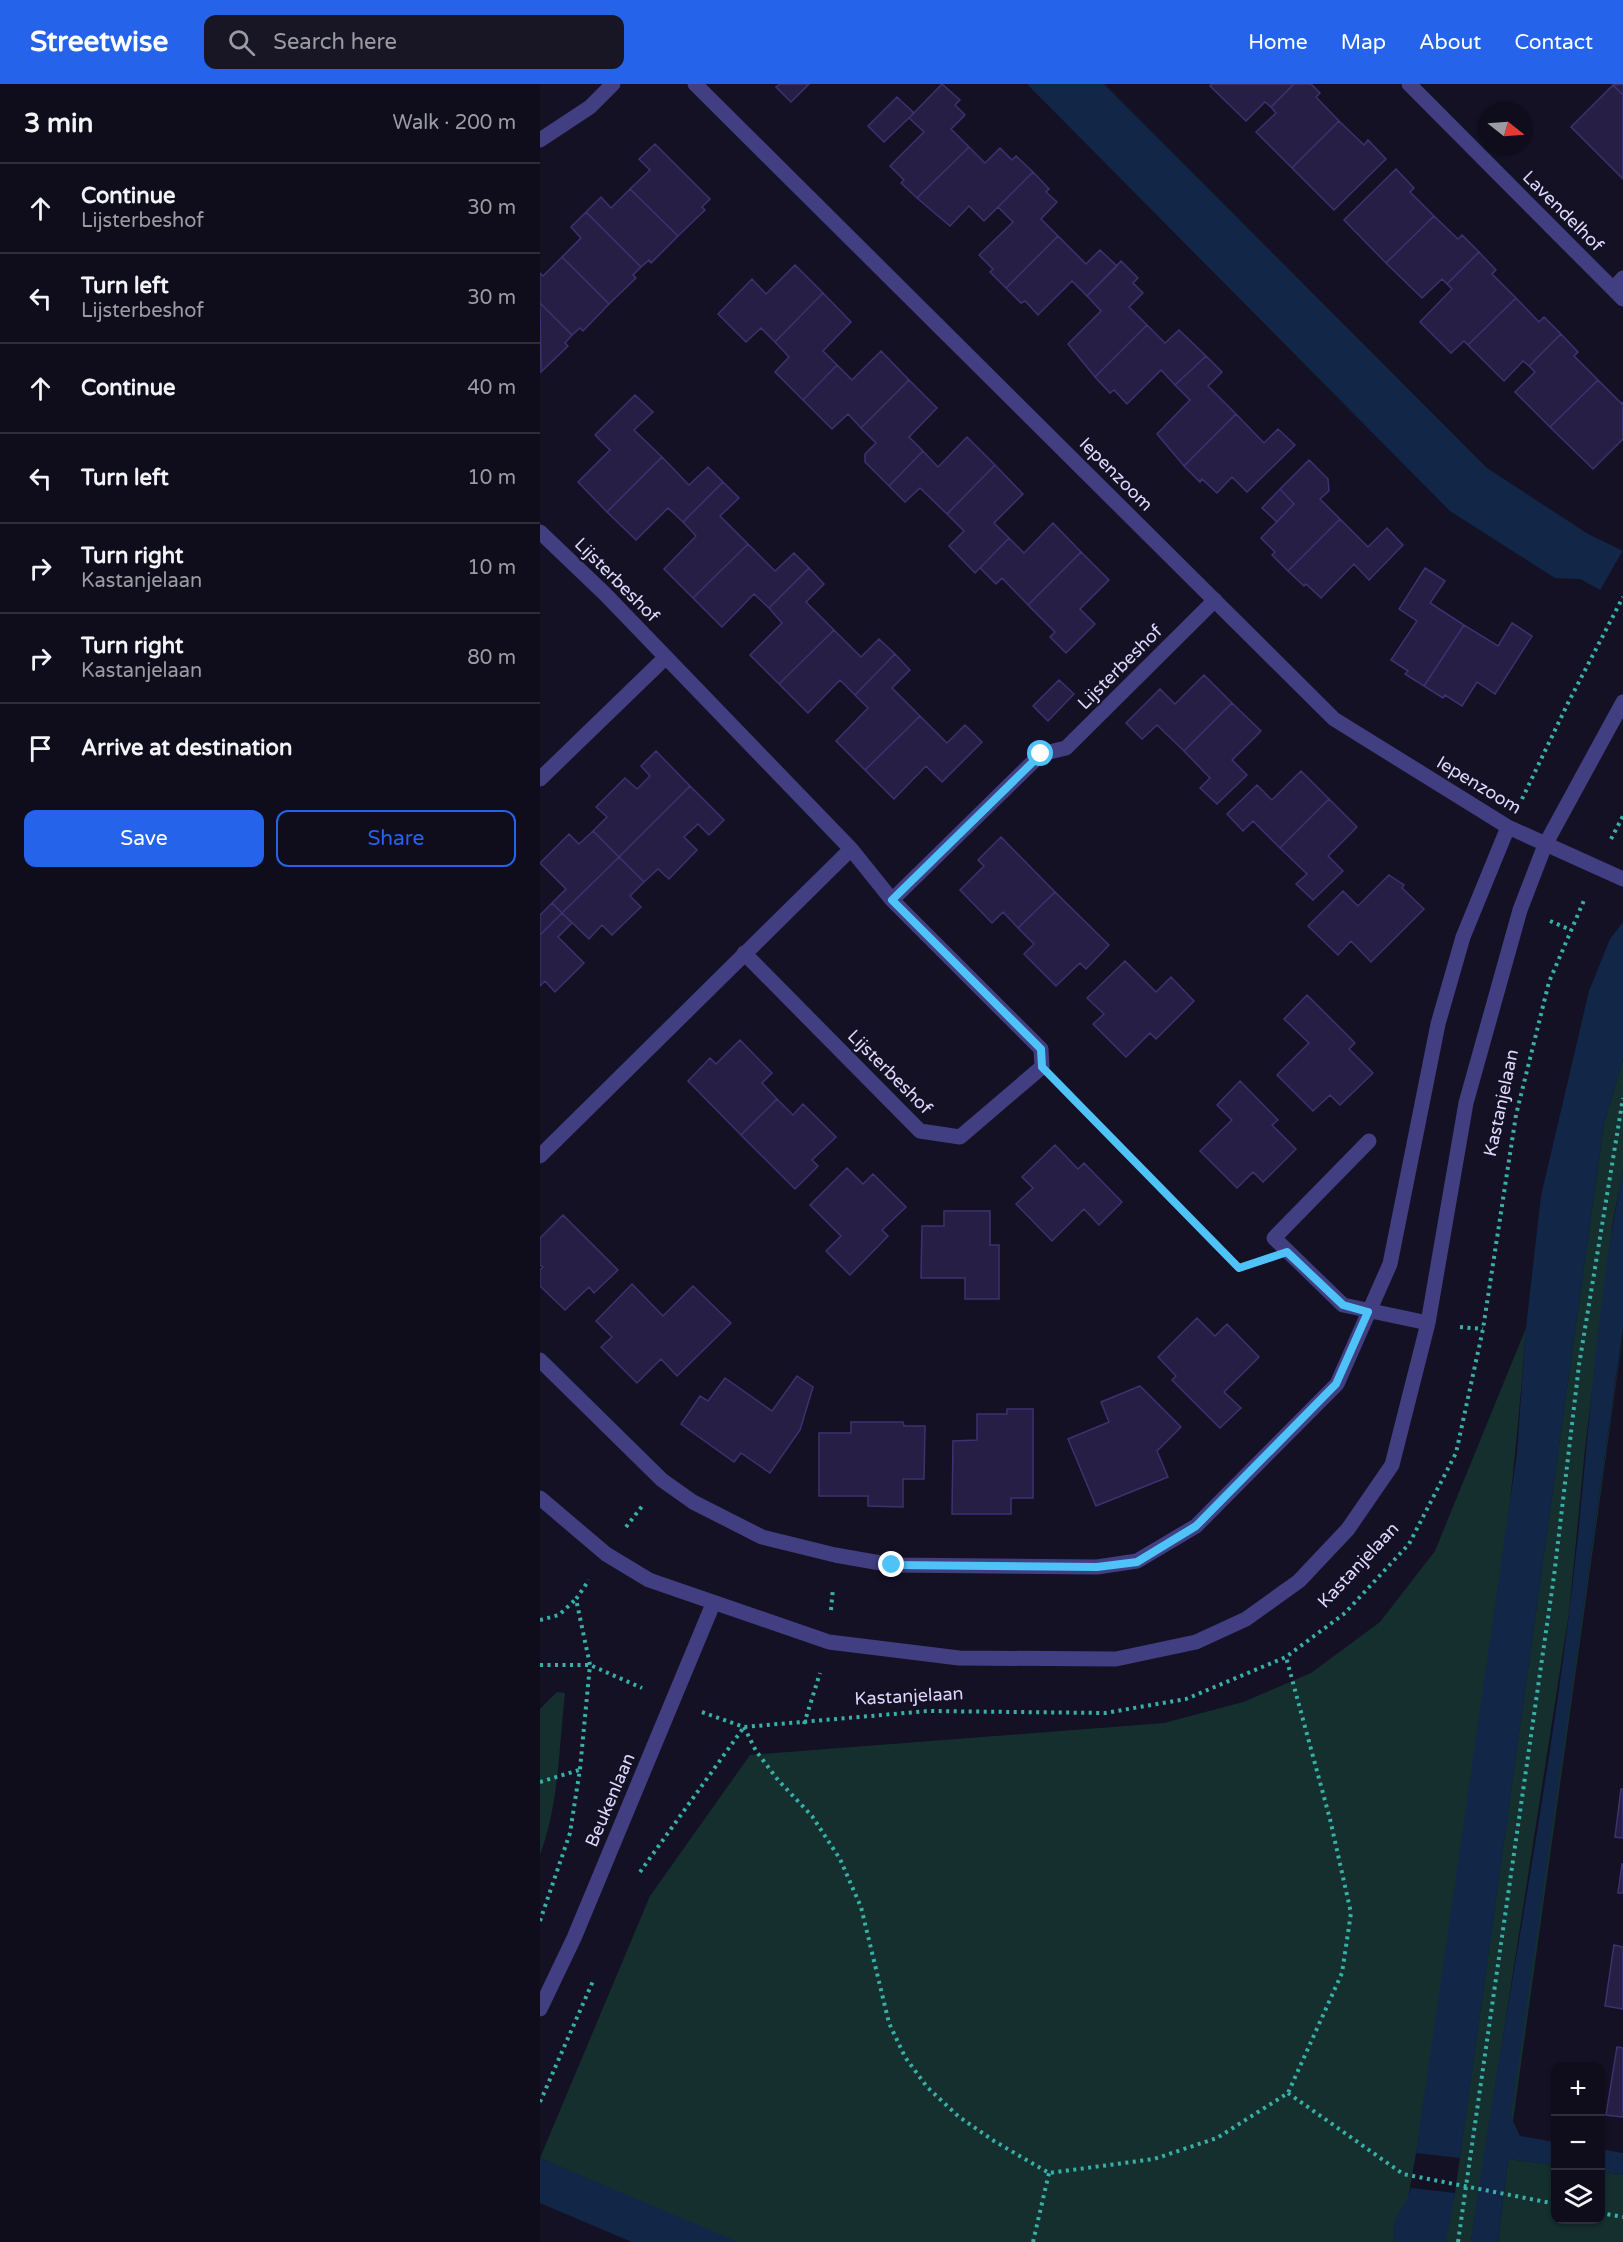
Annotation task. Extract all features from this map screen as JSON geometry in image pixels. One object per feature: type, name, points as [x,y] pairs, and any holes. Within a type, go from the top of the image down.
[{"type":"street","points":[[540,140],[590,107],[613,84]]},
{"type":"street","name":"Iepenzoom","points":[[695,84],[1334,719],[1508,827],[1618,877]]},
{"type":"street","name":"Lavendelhof","points":[[1409,84],[1620,288]]},
{"type":"street","name":"Lijsterbeshof","points":[[540,532],[666,657],[851,849],[892,900],[1041,1049],[1042,1067],[960,1137],[920,1131],[744,953]]},
{"type":"street","name":"Lijsterbeshof","points":[[892,900],[1041,754],[1066,748],[1215,600]]},
{"type":"street","points":[[540,779],[666,657]]},
{"type":"street","name":"Kastanjelaan","points":[[540,1498],[606,1554],[649,1580],[713,1604],[829,1642],[959,1658],[1116,1659],[1196,1642],[1246,1619],[1299,1581],[1347,1529],[1392,1465],[1428,1323],[1466,1103],[1520,910],[1545,845],[1623,702]]},
{"type":"street","points":[[540,1360],[662,1480],[693,1502],[762,1537],[835,1555],[892,1565],[1097,1567],[1137,1562],[1196,1526],[1336,1384],[1390,1264],[1438,1024],[1463,937],[1508,827]]},
{"type":"street","points":[[540,1156],[851,849]]},
{"type":"street","points":[[1369,1141],[1274,1239],[1343,1305],[1428,1323]]},
{"type":"street","name":"Beukenlaan","points":[[540,2009],[574,1938],[713,1604]]},
{"type":"path","points":[[1508,827],[1623,597]]},
{"type":"path","name":"Kastanjelaan","points":[[744,1727],[928,1712],[1105,1713],[1186,1700],[1286,1657],[1345,1613],[1409,1544],[1456,1453],[1483,1329],[1516,1115],[1549,982],[1597,867],[1623,816]]},
{"type":"path","points":[[1042,1067],[1239,1268],[1287,1252]]},
{"type":"path","points":[[1458,2242],[1554,1576],[1579,1365],[1623,1098]]},
{"type":"path","points":[[540,1620],[559,1615],[576,1599]]},
{"type":"path","points":[[637,1879],[641,1868],[744,1727],[756,1751],[812,1816],[840,1859],[861,1907],[889,2023],[904,2057],[927,2087],[958,2116],[994,2141],[1049,2173],[1154,2159],[1207,2142],[1288,2093],[1342,1973],[1351,1913],[1330,1819],[1286,1657]]},
{"type":"path","name":"Beukenlaan","points":[[540,1665],[590,1665],[580,1769],[570,1833],[540,1920]]},
{"type":"path","points":[[540,1782],[580,1769]]},
{"type":"path","points":[[540,2102],[595,1975]]},
{"type":"path","points":[[1288,2093],[1403,2174],[1551,2204]]},
{"type":"path","points":[[1033,2242],[1049,2173]]},
{"type":"path","points":[[1605,2214],[1623,2217]]},
{"type":"green space","points":[[1623,1059],[1623,1171],[1613,1221],[1585,1449],[1569,1613],[1471,2242],[1444,2242],[1455,2193],[1604,1123]]},
{"type":"green space","points":[[1526,1328],[1506,1535],[1479,1742],[1416,2153],[1407,2205],[1399,2213],[1395,2222],[1395,2242],[727,2242],[540,2158],[650,1896],[750,1755],[1164,1723],[1243,1702],[1311,1673],[1380,1622],[1435,1551]]},
{"type":"green space","points":[[1623,1330],[1621,1348],[1513,2121],[1510,2117]]},
{"type":"green space","points":[[557,1692],[565,1693],[555,1796],[540,1855],[540,1709]]},
{"type":"green space","points":[[1508,2159],[1551,2164],[1551,2224],[1605,2224],[1605,2172],[1623,2175],[1623,2242],[1498,2242]]},
{"type":"water","points":[[1027,84],[1104,84],[1487,468],[1588,534],[1623,551],[1623,602],[1580,579],[1555,578],[1450,511]]},
{"type":"water","points":[[1623,922],[1623,1059],[1604,1123],[1460,2158],[1416,2153],[1517,1453],[1526,1328],[1541,1196],[1589,991],[1610,939]]},
{"type":"water","points":[[1623,1171],[1623,1327],[1511,2117],[1520,2136],[1551,2141],[1551,2164],[1508,2159],[1498,2242],[1471,2242],[1559,1693],[1576,1558],[1598,1336]]},
{"type":"water","points":[[1605,2150],[1623,2153],[1623,2175],[1605,2172]]},
{"type":"water","points":[[540,2158],[738,2242],[632,2242],[540,2203]]},
{"type":"water","points":[[1411,2188],[1455,2193],[1446,2242],[1395,2242],[1393,2233],[1395,2219]]},
{"type":"pier","points":[[1623,550],[1623,605],[1599,592]]},
{"type":"building","points":[[780,84],[809,84],[791,102],[776,87]]},
{"type":"building","points":[[942,84],[960,100],[955,105],[965,115],[951,129],[969,147],[917,198],[901,183],[904,180],[890,166],[924,132],[909,118]]},
{"type":"building","points":[[1212,84],[1294,84],[1271,107],[1265,102],[1246,121],[1210,86]]},
{"type":"building","points":[[1294,84],[1311,84],[1320,93],[1316,97],[1339,121],[1292,168],[1256,132],[1276,113],[1271,107]]},
{"type":"building","points":[[1623,84],[1623,95],[1613,85]]},
{"type":"building","points":[[1613,85],[1623,95],[1623,179],[1571,127]]},
{"type":"building","points":[[897,97],[914,113],[884,142],[868,126]]},
{"type":"building","points":[[1339,121],[1364,145],[1368,140],[1386,159],[1334,210],[1292,168]]},
{"type":"building","points":[[655,144],[710,199],[702,207],[705,210],[678,236],[630,189],[650,170],[639,159]]},
{"type":"building","points":[[969,147],[985,163],[1000,148],[1012,160],[1016,156],[1033,172],[984,221],[969,206],[950,226],[917,198]]},
{"type":"building","points":[[1396,169],[1414,188],[1410,192],[1434,216],[1386,263],[1344,220]]},
{"type":"building","points":[[1033,172],[1049,189],[1046,192],[1057,202],[1041,219],[1058,236],[1006,288],[990,272],[993,269],[979,255],[1013,222],[998,207]]},
{"type":"building","points":[[630,189],[678,236],[651,263],[649,260],[641,267],[586,212],[601,197],[611,208]]},
{"type":"building","points":[[586,212],[641,267],[633,275],[636,278],[609,304],[562,257],[581,238],[571,227]]},
{"type":"building","points":[[1434,216],[1458,239],[1462,235],[1479,252],[1447,284],[1442,279],[1422,298],[1386,263]]},
{"type":"building","points":[[1058,236],[1086,264],[1100,250],[1117,266],[1087,296],[1072,281],[1038,315],[1025,301],[1021,303],[1006,288]]},
{"type":"building","points":[[1479,252],[1496,270],[1492,274],[1516,298],[1468,345],[1464,341],[1451,353],[1420,322],[1452,289],[1447,284]]},
{"type":"building","points":[[562,257],[609,304],[583,331],[580,328],[572,335],[540,303],[540,273],[543,276]]},
{"type":"building","points":[[1121,261],[1138,278],[1133,283],[1143,293],[1129,307],[1147,325],[1095,377],[1068,344],[1101,311],[1087,296]]},
{"type":"building","points":[[795,265],[823,293],[775,342],[761,328],[746,342],[718,314],[752,279],[766,294]]},
{"type":"building","points":[[823,293],[851,322],[823,351],[837,365],[803,400],[775,372],[789,357],[775,342]]},
{"type":"building","points":[[1516,298],[1539,322],[1544,317],[1561,334],[1529,366],[1523,361],[1504,381],[1468,345]]},
{"type":"building","points":[[540,303],[572,335],[565,343],[568,346],[541,372]]},
{"type":"building","points":[[1147,325],[1165,343],[1179,330],[1206,356],[1175,385],[1161,370],[1127,404],[1114,390],[1110,393],[1095,377]]},
{"type":"building","points":[[1561,334],[1578,352],[1574,356],[1598,380],[1550,427],[1515,392],[1535,372],[1529,366]]},
{"type":"building","points":[[881,351],[909,380],[861,428],[848,414],[832,429],[803,400],[837,365],[852,380]]},
{"type":"building","points":[[1206,356],[1222,372],[1208,386],[1236,414],[1184,466],[1157,434],[1190,400],[1175,385]]},
{"type":"building","points":[[909,380],[937,408],[909,437],[923,451],[889,486],[865,462],[865,454],[876,443],[861,428]]},
{"type":"building","points":[[1598,380],[1622,404],[1623,402],[1623,439],[1593,469],[1550,427]]},
{"type":"building","points":[[635,395],[653,412],[634,430],[662,457],[607,512],[578,482],[610,450],[595,435]]},
{"type":"building","points":[[1236,414],[1264,443],[1278,429],[1295,445],[1247,492],[1232,477],[1217,493],[1202,479],[1200,482],[1184,466]]},
{"type":"building","points":[[967,437],[995,465],[947,514],[920,488],[905,502],[889,486],[923,451],[938,467]]},
{"type":"building","points":[[662,457],[689,485],[708,467],[723,482],[683,522],[668,508],[636,540],[607,512]]},
{"type":"building","points":[[1309,460],[1328,479],[1329,491],[1320,499],[1340,519],[1288,571],[1272,555],[1275,552],[1261,538],[1294,504],[1280,489]]},
{"type":"building","points":[[995,465],[1023,494],[994,523],[1009,538],[975,573],[949,546],[964,531],[947,514]]},
{"type":"building","points":[[723,482],[739,498],[720,516],[748,544],[693,598],[664,569],[696,536],[683,522]]},
{"type":"building","points":[[1280,489],[1294,504],[1277,522],[1262,508]]},
{"type":"building","points":[[1340,519],[1368,547],[1387,528],[1403,545],[1369,580],[1354,564],[1321,598],[1288,571]]},
{"type":"building","points":[[1053,523],[1081,552],[1028,605],[1002,578],[996,584],[980,568],[1009,538],[1024,553]]},
{"type":"building","points":[[748,544],[775,571],[794,553],[809,568],[769,608],[754,594],[722,627],[693,598]]},
{"type":"building","points":[[1081,552],[1109,580],[1080,609],[1095,624],[1066,653],[1050,637],[1055,632],[1028,605]]},
{"type":"building","points":[[809,568],[824,584],[806,602],[834,630],[779,684],[750,655],[782,623],[769,608]]},
{"type":"building","points":[[1425,568],[1445,581],[1430,603],[1464,625],[1424,686],[1405,674],[1408,671],[1391,660],[1417,621],[1399,609]]},
{"type":"building","points":[[1512,623],[1532,636],[1495,694],[1477,682],[1462,706],[1445,695],[1443,698],[1424,686],[1464,625],[1498,646]]},
{"type":"building","points":[[834,630],[861,657],[879,639],[895,654],[855,695],[840,680],[808,713],[779,684]]},
{"type":"building","points":[[895,654],[910,670],[892,688],[920,716],[865,770],[836,741],[868,708],[855,695]]},
{"type":"building","points":[[1204,675],[1232,703],[1184,751],[1157,725],[1142,739],[1126,723],[1160,689],[1175,704]]},
{"type":"building","points":[[1059,680],[1074,694],[1048,721],[1033,706]]},
{"type":"building","points":[[1232,703],[1261,731],[1232,760],[1247,775],[1217,804],[1200,788],[1210,778],[1184,751]]},
{"type":"building","points":[[920,716],[947,743],[965,725],[982,742],[942,782],[926,766],[894,799],[865,770]]},
{"type":"building","points":[[656,751],[690,786],[619,857],[593,831],[607,817],[596,807],[625,778],[637,789],[650,776],[641,766]]},
{"type":"building","points":[[1301,771],[1329,799],[1280,848],[1253,821],[1243,831],[1227,814],[1257,785],[1272,800]]},
{"type":"building","points":[[690,786],[724,820],[709,835],[698,824],[684,837],[697,850],[669,879],[658,869],[644,882],[619,857]]},
{"type":"building","points":[[1329,799],[1357,827],[1328,856],[1343,871],[1313,900],[1296,884],[1307,874],[1280,848]]},
{"type":"building","points":[[593,831],[619,857],[562,913],[552,903],[566,889],[540,863],[569,834],[579,844]]},
{"type":"building","points":[[1001,837],[1055,892],[1018,928],[1003,912],[992,923],[960,890],[984,866],[978,860]]},
{"type":"building","points":[[619,857],[644,882],[630,896],[641,907],[612,935],[602,925],[589,939],[562,913]]},
{"type":"building","points":[[1389,875],[1404,885],[1402,888],[1424,909],[1371,962],[1351,941],[1338,955],[1308,926],[1343,891],[1358,906]]},
{"type":"building","points":[[1055,892],[1109,945],[1086,969],[1080,963],[1056,986],[1024,954],[1034,944],[1018,928]]},
{"type":"building","points":[[552,903],[562,913],[540,935],[540,915]]},
{"type":"building","points":[[562,913],[572,923],[558,937],[584,963],[555,992],[545,981],[540,986],[540,935]]},
{"type":"building","points":[[1125,961],[1156,992],[1171,977],[1194,1001],[1156,1039],[1150,1033],[1126,1057],[1093,1024],[1104,1014],[1087,998]]},
{"type":"building","points":[[1307,995],[1355,1043],[1349,1049],[1373,1073],[1340,1105],[1330,1095],[1313,1111],[1277,1075],[1309,1043],[1284,1019]]},
{"type":"building","points":[[740,1040],[772,1073],[762,1083],[777,1099],[741,1135],[688,1081],[710,1058],[716,1064]]},
{"type":"building","points":[[1240,1081],[1278,1120],[1272,1125],[1296,1149],[1263,1182],[1253,1172],[1237,1188],[1200,1151],[1232,1120],[1217,1105]]},
{"type":"building","points":[[777,1099],[793,1115],[803,1104],[836,1137],[812,1160],[818,1166],[795,1189],[741,1135]]},
{"type":"building","points":[[1055,1145],[1078,1169],[1084,1163],[1122,1202],[1099,1225],[1084,1209],[1052,1241],[1016,1204],[1033,1188],[1022,1177]]},
{"type":"building","points":[[847,1168],[863,1184],[873,1174],[906,1207],[882,1230],[888,1236],[850,1275],[826,1251],[841,1236],[810,1205]]},
{"type":"building","points":[[944,1211],[990,1211],[990,1245],[999,1245],[999,1299],[965,1299],[965,1278],[921,1278],[922,1226],[944,1226]]},
{"type":"building","points":[[563,1215],[618,1270],[594,1293],[589,1287],[565,1310],[540,1286],[540,1270],[543,1267],[540,1265],[540,1238]]},
{"type":"building","points":[[632,1284],[663,1316],[693,1286],[731,1323],[677,1376],[661,1359],[637,1383],[601,1347],[612,1337],[596,1321]]},
{"type":"building","points":[[1197,1318],[1215,1336],[1227,1324],[1259,1357],[1224,1392],[1241,1408],[1220,1428],[1172,1380],[1176,1376],[1158,1357]]},
{"type":"building","points":[[797,1376],[813,1387],[800,1430],[770,1473],[741,1453],[734,1462],[681,1424],[700,1396],[708,1401],[725,1378],[772,1411]]},
{"type":"building","points":[[1140,1386],[1181,1427],[1157,1451],[1168,1477],[1096,1506],[1068,1439],[1109,1422],[1101,1402]]},
{"type":"building","points":[[1007,1409],[1033,1409],[1033,1498],[1011,1498],[1011,1514],[952,1514],[953,1441],[977,1440],[977,1414],[1007,1414]]},
{"type":"building","points":[[851,1422],[903,1422],[904,1426],[925,1426],[924,1479],[903,1479],[903,1507],[868,1506],[868,1496],[819,1496],[819,1433],[851,1433]]},
{"type":"building","points":[[1621,1789],[1623,1789],[1623,1838],[1615,1837]]},
{"type":"building","points":[[1622,1864],[1623,1893],[1618,1893]]},
{"type":"building","points":[[1614,1945],[1623,1947],[1623,2009],[1605,2006]]},
{"type":"building","points":[[1617,2047],[1623,2048],[1623,2117],[1606,2115]]},
{"type":"route","points":[[892,1565],[1097,1567],[1137,1562],[1196,1526],[1336,1384],[1368,1312],[1343,1305],[1287,1252],[1239,1268],[1042,1067],[1041,1049],[892,900],[1041,754]]}]
